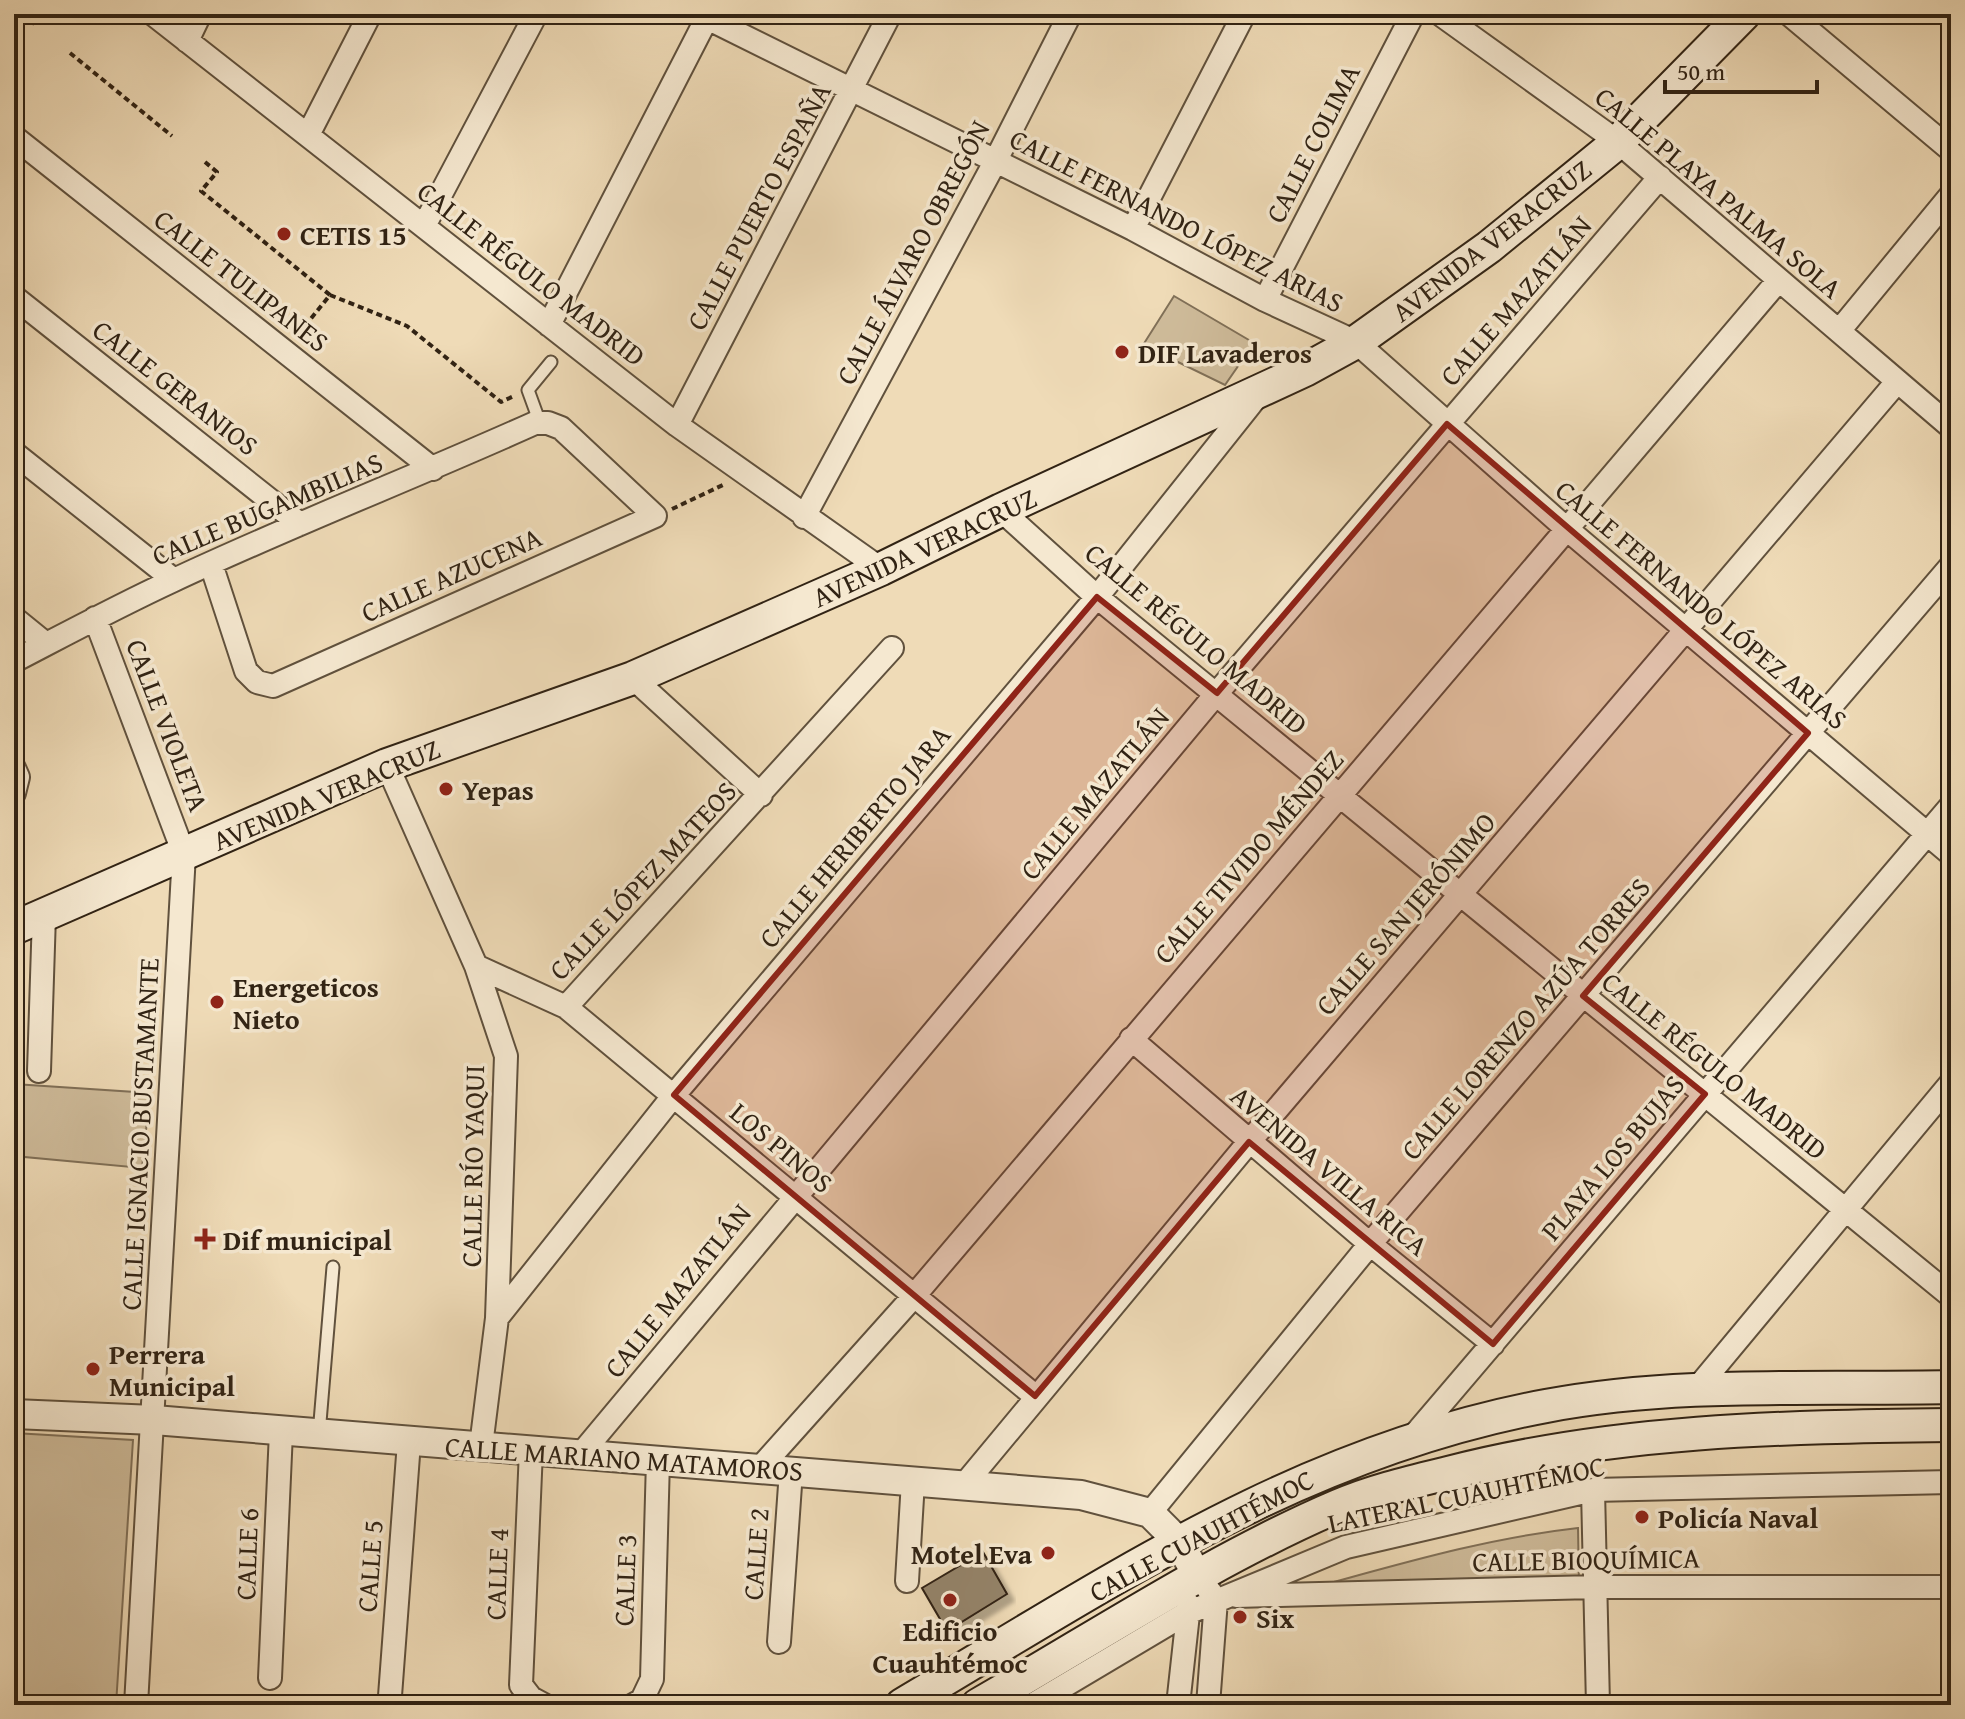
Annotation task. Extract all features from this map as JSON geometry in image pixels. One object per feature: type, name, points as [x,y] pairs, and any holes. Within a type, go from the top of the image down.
[{"type":"main road","name":"AVENIDA VERACRUZ","points":[[14,928],[387,765],[633,678],[881,569],[1001,510],[1258,395],[1356,342],[1489,247],[1618,142],[1744,14]]},
{"type":"main road","name":"CALLE CUAUHTÉMOC","points":[[902,1705],[1179,1542],[1255,1501],[1339,1464],[1412,1438],[1547,1406],[1606,1397],[1694,1392],[1951,1387]]},
{"type":"main road","name":"CALLE CUAUHTÉMOC","points":[[978,1705],[1212,1592],[1340,1505],[1503,1458],[1670,1433],[1951,1425]]},
{"type":"street","name":"CALLE RÉGULO MADRID","points":[[153,14],[677,425],[881,569]]},
{"type":"street","points":[[187,41],[200,14]]},
{"type":"street","points":[[308,135],[370,14]]},
{"type":"street","points":[[424,226],[536,14]]},
{"type":"street","name":"CALLE PUERTO ESPAÑA","points":[[677,425],[890,14]]},
{"type":"street","name":"CALLE ÁLVARO OBREGÓN","points":[[804,517],[995,162],[1070,14]]},
{"type":"street","points":[[1133,229],[1244,14]]},
{"type":"street","name":"CALLE COLIMA","points":[[1265,300],[1413,14]]},
{"type":"street","name":"CALLE PLAYA PALMA SOLA","points":[[1440,14],[1618,142],[1951,427]]},
{"type":"street","points":[[1789,14],[1951,150]]},
{"type":"street","points":[[549,325],[705,15]]},
{"type":"street","name":"CALLE FERNANDO LÓPEZ ARIAS","points":[[705,15],[1133,229],[1265,300],[1356,342],[1568,530],[1951,854]]},
{"type":"street","name":"CALLE TULIPANES","points":[[14,137],[433,469]]},
{"type":"street","name":"CALLE MAZATLÁN","points":[[581,1454],[793,1196],[1217,693],[1660,177]]},
{"type":"street","points":[[1839,331],[1951,195]]},
{"type":"street","name":"CALLE TIVIDO MÉNDEZ","points":[[760,1468],[914,1296],[1778,281]]},
{"type":"street","name":"CALLE GERANIOS","points":[[14,297],[300,524]]},
{"type":"street","name":"CALLE SAN JERÓNIMO","points":[[964,1485],[1249,1142],[1896,383]]},
{"type":"street","name":"CALLE HERIBERTO JARA","points":[[497,1318],[674,1095],[1097,597],[1258,395]]},
{"type":"street","points":[[544,423],[561,428],[655,516]]},
{"type":"street","name":"CALLE BUGAMBILIAS","points":[[14,661],[174,580],[544,423]]},
{"type":"street","points":[[14,453],[174,580]]},
{"type":"street","name":"CALLE RÉGULO MADRID","points":[[1001,510],[1097,597],[1951,1296]]},
{"type":"street","name":"CALLE AZUCENA","points":[[211,564],[246,671],[257,682],[273,686],[655,516]]},
{"type":"street","name":"CALLE LORENZO AZÚA TORRES","points":[[1150,1513],[1370,1244],[1951,566]]},
{"type":"street","points":[[14,618],[46,644]]},
{"type":"street","name":"CALLE VIOLETA","points":[[95,618],[184,854]]},
{"type":"street","name":"CALLE LÓPEZ MATEOS","points":[[566,1007],[892,648]]},
{"type":"street","points":[[633,678],[761,795]]},
{"type":"street","name":"CALLE RÍO YAQUI","points":[[387,765],[476,966],[506,1056],[497,1318],[481,1446]]},
{"type":"street","points":[[14,768],[18,777],[14,793]]},
{"type":"street","name":"PLAYA LOS BUJAS","points":[[1412,1438],[1951,806]]},
{"type":"street","name":"CALLE IGNACIO BUSTAMANTE","points":[[136,1705],[184,854]]},
{"type":"street","points":[[39,1071],[44,915]]},
{"type":"street","name":"LOS PINOS","points":[[476,966],[566,1007],[1035,1396]]},
{"type":"street","name":"AVENIDA VILLA RICA","points":[[1131,1039],[1370,1244],[1493,1344]]},
{"type":"street","points":[[1694,1392],[1951,1083]]},
{"type":"street","name":"CALLE MARIANO MATAMOROS","points":[[14,1414],[154,1420],[1081,1495],[1150,1513]]},
{"type":"street","name":"CALLE 6","points":[[270,1678],[281,1432]]},
{"type":"street","name":"CALLE 5","points":[[390,1696],[409,1442]]},
{"type":"street","name":"CALLE 4","points":[[531,1450],[521,1685],[538,1701]]},
{"type":"street","name":"CALLE 3","points":[[637,1702],[652,1679],[658,1460]]},
{"type":"street","name":"CALLE 2","points":[[779,1642],[791,1471]]},
{"type":"street","points":[[907,1581],[913,1481]]},
{"type":"street","name":"LATERAL CUAUHTÉMOC","points":[[1212,1592],[1346,1547],[1593,1490],[1951,1482]]},
{"type":"street","points":[[1593,1490],[1598,1705]]},
{"type":"street","points":[[1150,1513],[1179,1542],[1212,1592],[1208,1705]]},
{"type":"street","name":"CALLE BIOQUÍMICA","points":[[1212,1592],[1595,1587],[1951,1587]]},
{"type":"street","points":[[1032,1705],[1185,1614],[1212,1592]]},
{"type":"street","points":[[1178,1705],[1185,1614]]},
{"type":"lane","points":[[544,423],[528,390],[551,362]]},
{"type":"lane","points":[[319,1434],[333,1267]]},
{"type":"path","points":[[22,14],[37,26]]},
{"type":"path","points":[[70,53],[172,136]]},
{"type":"path","points":[[205,162],[217,172],[201,191],[330,295],[407,326],[501,402],[528,390]]},
{"type":"path","points":[[293,341],[330,295]]},
{"type":"path","points":[[655,516],[745,474]]},
{"type":"highlighted area","points":[[1447,424],[1808,733],[1583,996],[1705,1094],[1493,1344],[1249,1142],[1035,1396],[674,1095],[1097,597],[1217,693]]},
{"type":"shaded area","points":[[1174,296],[1254,343],[1225,385],[1143,345]]},
{"type":"shaded area","points":[[14,1084],[150,1093],[142,1168],[14,1156]]},
{"type":"shaded area","points":[[14,1433],[133,1440],[116,1705],[14,1705]]},
{"type":"shaded area","points":[[1578,1528],[1579,1586],[1312,1588],[1477,1545]]},
{"type":"building","points":[[983,1552],[1007,1594],[947,1631],[922,1588]]},
{"type":"place","name":"CETIS 15","points":[[284,234]]},
{"type":"place","name":"DIF Lavaderos","points":[[1122,352]]},
{"type":"place","name":"Yepas","points":[[446,789]]},
{"type":"place","name":"Energeticos Nieto","points":[[217,1002]]},
{"type":"place","name":"Dif municipal","points":[[205,1239]]},
{"type":"place","name":"Perrera Municipal","points":[[93,1369]]},
{"type":"place","name":"Policía Naval","points":[[1642,1517]]},
{"type":"place","name":"Motel Eva","points":[[1048,1553]]},
{"type":"place","name":"Edificio Cuauhtémoc","points":[[950,1600]]},
{"type":"place","name":"Six","points":[[1240,1617]]}]
